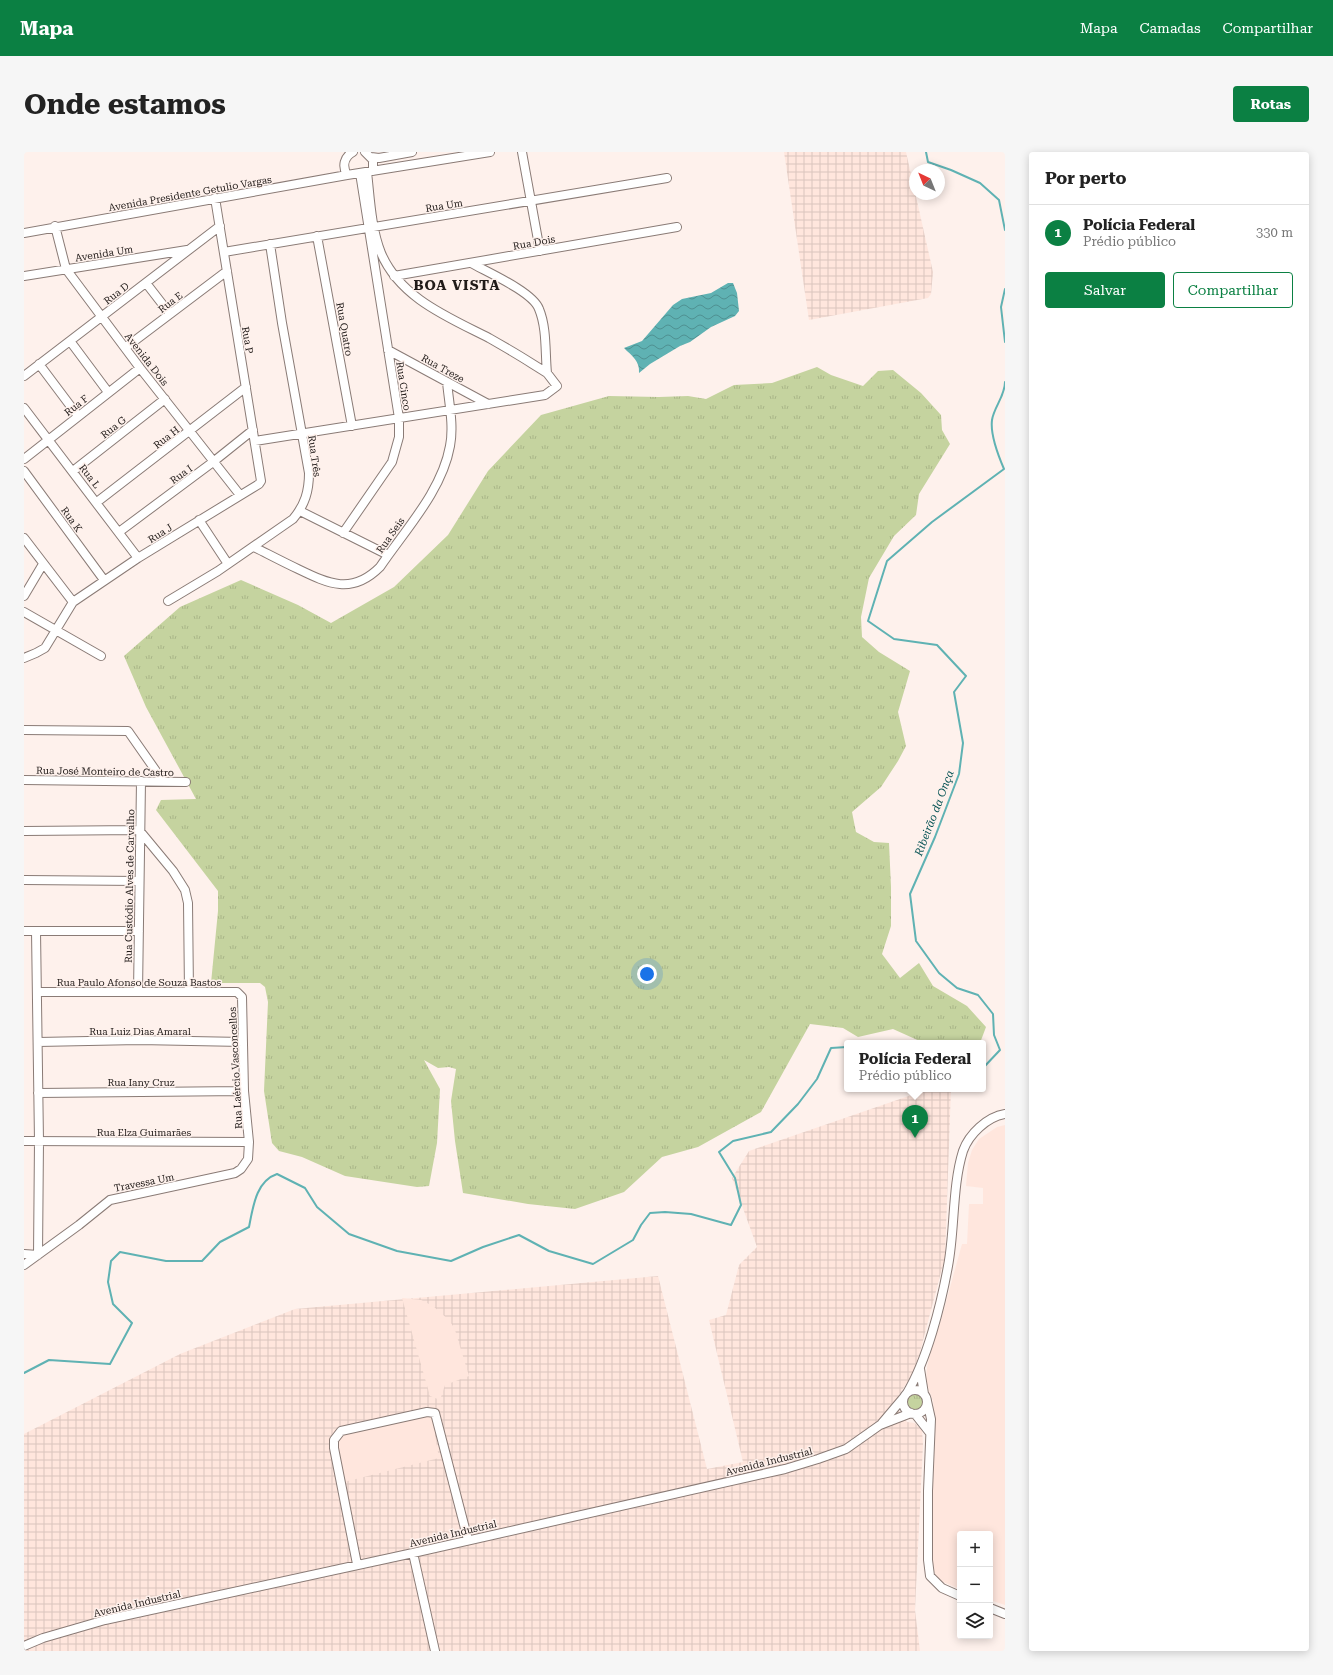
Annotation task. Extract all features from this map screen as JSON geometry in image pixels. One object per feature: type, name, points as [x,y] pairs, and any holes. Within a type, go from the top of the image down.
[{"type":"street","points":[[347,175],[344,165],[346,158],[352,152]]},
{"type":"street","points":[[368,154],[379,158],[412,152]]},
{"type":"street","name":"Avenida Presidente Getulio Vargas","points":[[24,233],[55,226],[347,175],[490,152]]},
{"type":"street","points":[[522,152],[540,251]]},
{"type":"street","points":[[255,441],[545,395],[557,386],[547,373],[531,362],[428,305],[408,291],[394,276],[381,253],[371,227],[367,172],[374,164],[368,154]]},
{"type":"street","name":"Rua Um","points":[[224,252],[667,178]]},
{"type":"street","name":"Rua P","points":[[215,198],[261,478],[259,484]]},
{"type":"street","name":"Avenida Dois","points":[[55,226],[66,269],[140,368],[166,399],[240,495]]},
{"type":"street","name":"Rua D","points":[[24,376],[220,226]]},
{"type":"street","name":"Rua Cinco","points":[[343,533],[392,462],[400,437],[399,418],[371,227]]},
{"type":"street","name":"Rua Dois","points":[[394,276],[677,227]]},
{"type":"street","name":"Rua Quatro","points":[[318,236],[352,426]]},
{"type":"street","name":"Rua Três","points":[[168,601],[254,547],[293,519],[300,511],[305,501],[309,487],[309,473],[282,323],[270,244]]},
{"type":"street","name":"Avenida Um","points":[[24,276],[188,250]]},
{"type":"street","points":[[471,263],[531,296],[537,304],[541,315],[547,373]]},
{"type":"street","name":"Rua E","points":[[125,348],[227,271]]},
{"type":"street","points":[[146,283],[170,314]]},
{"type":"street","points":[[70,341],[108,392]]},
{"type":"street","name":"Rua Treze","points":[[388,350],[488,404]]},
{"type":"street","points":[[39,364],[78,416]]},
{"type":"street","name":"Rua F","points":[[24,459],[140,368]]},
{"type":"street","name":"Rua Seis","points":[[254,547],[320,580],[337,584],[348,584],[372,575],[380,567],[431,494],[442,474],[450,445],[450,410],[447,382]]},
{"type":"street","name":"Rua H","points":[[97,502],[246,387]]},
{"type":"street","name":"Rua G","points":[[73,471],[166,399]]},
{"type":"street","name":"Rua L","points":[[24,408],[97,502],[138,558]]},
{"type":"street","name":"Rua I","points":[[119,532],[214,462],[253,430]]},
{"type":"street","name":"Rua K","points":[[24,471],[104,580]]},
{"type":"street","name":"Rua J","points":[[73,602],[138,558],[259,484]]},
{"type":"street","points":[[300,511],[388,555]]},
{"type":"street","points":[[199,520],[228,564]]},
{"type":"street","points":[[24,538],[73,602],[45,648],[24,658]]},
{"type":"street","points":[[24,596],[43,564]]},
{"type":"street","points":[[24,612],[101,656]]},
{"type":"street","points":[[24,730],[128,731],[163,781]]},
{"type":"street","name":"Rua José Monteiro de Castro","points":[[24,780],[186,782]]},
{"type":"street","name":"Rua Custódio Alves de Carvalho","points":[[138,992],[139,830],[141,781]]},
{"type":"street","points":[[24,831],[139,830],[173,871],[185,890],[188,903],[188,992]]},
{"type":"street","points":[[24,880],[139,882]]},
{"type":"street","points":[[24,931],[139,931]]},
{"type":"street","points":[[24,1254],[38,1254],[39,1141],[36,931]]},
{"type":"street","name":"Rua Paulo Afonso de Souza Bastos","points":[[38,992],[237,992],[240,994]]},
{"type":"street","name":"Rua Laércio Vasconcellos","points":[[240,994],[242,997],[244,1091],[249,1142]]},
{"type":"street","name":"Rua Luiz Dias Amaral","points":[[38,1042],[139,1040],[243,1042]]},
{"type":"street","name":"Rua Iany Cruz","points":[[38,1093],[244,1091]]},
{"type":"street","points":[[957,1595],[942,1588],[930,1576],[928,1560],[931,1419],[920,1369],[936,1315],[948,1266],[955,1199],[964,1150],[970,1137],[979,1128],[997,1116],[1005,1114]]},
{"type":"street","name":"Rua Elza Guimarães","points":[[24,1141],[249,1142]]},
{"type":"street","name":"Travessa Um","points":[[24,1265],[79,1225],[110,1200],[117,1197],[159,1190],[234,1173],[241,1169],[248,1159],[249,1142]]},
{"type":"street","name":"Avenida Industrial","points":[[24,1646],[43,1638],[105,1620],[413,1553],[785,1469],[818,1459],[846,1449],[880,1425],[905,1395],[920,1369]]},
{"type":"street","points":[[926,1398],[918,1390],[914,1390],[905,1395],[903,1404],[905,1408],[913,1413],[930,1433]]},
{"type":"street","points":[[913,1413],[922,1411],[925,1408],[926,1398]]},
{"type":"street","points":[[357,1564],[334,1448],[334,1440],[341,1431],[427,1412],[435,1413],[468,1540]]},
{"type":"street","name":"Avenida Industrial","points":[[880,1425],[913,1413]]},
{"type":"street","points":[[413,1553],[435,1651]]},
{"type":"street","points":[[993,1609],[1005,1614]]},
{"type":"shaded area","points":[[784,152],[906,152],[909,165],[909,200],[917,200],[933,272],[931,294],[928,298],[809,320]]},
{"type":"shaded area","points":[[920,1092],[951,1092],[945,1257],[913,1373],[895,1403],[907,1422],[915,1423],[922,1430],[923,1444],[915,1610],[920,1651],[24,1651],[24,1434],[180,1354],[295,1309],[658,1276],[707,1469],[743,1462],[709,1320],[726,1315],[739,1265],[757,1247],[732,1178],[749,1151]]},
{"type":"shaded area","points":[[1005,1125],[1005,1605],[993,1601],[993,1531],[957,1531],[957,1588],[938,1580],[932,1567],[931,1541],[935,1425],[933,1401],[926,1382],[927,1367],[932,1346],[941,1320],[962,1244],[967,1244],[969,1204],[983,1204],[983,1188],[966,1186],[968,1163],[972,1150],[979,1139],[997,1127]]},
{"type":"shaded area","points":[[402,1298],[421,1300],[433,1306],[450,1321],[455,1330],[469,1376],[445,1385],[440,1400],[430,1396]]},
{"type":"shaded area","points":[[425,1414],[432,1418],[439,1458],[344,1482],[337,1445],[341,1436]]},
{"type":"green space","points":[[817,367],[831,375],[863,386],[878,371],[893,370],[921,393],[941,415],[942,430],[950,444],[919,494],[916,515],[894,536],[869,578],[861,617],[862,637],[879,652],[910,671],[898,712],[906,746],[881,787],[852,812],[856,832],[874,842],[889,843],[891,926],[882,954],[900,978],[919,963],[933,986],[967,1006],[986,1027],[981,1040],[917,1040],[893,1029],[858,1037],[843,1028],[810,1024],[761,1112],[698,1147],[662,1157],[624,1192],[575,1209],[528,1204],[463,1193],[455,1141],[451,1101],[456,1069],[449,1067],[438,1068],[424,1060],[440,1089],[437,1143],[429,1186],[417,1187],[345,1176],[302,1157],[279,1151],[272,1143],[264,1091],[268,1002],[265,987],[260,983],[211,983],[218,911],[218,891],[156,810],[161,800],[196,799],[146,707],[124,656],[180,607],[241,580],[298,605],[331,623],[394,587],[448,535],[488,471],[541,415],[609,396],[688,396],[706,399],[734,385],[772,383]]},
{"type":"green space","points":[[915,1393],[921,1396],[924,1402],[921,1408],[915,1411],[909,1408],[906,1402],[909,1396]]},
{"type":"water","points":[[728,283],[733,283],[737,293],[739,311],[735,316],[711,327],[690,342],[680,346],[650,364],[639,373],[637,362],[624,348],[642,341],[673,305],[682,299],[711,293]]},
{"type":"waterway","name":"Ribeirão da Onça","points":[[926,152],[928,162],[980,183],[999,200],[1005,230]]},
{"type":"waterway","name":"Ribeirão da Onça","points":[[1005,289],[1001,307],[1005,342]]},
{"type":"waterway","name":"Ribeirão da Onça","points":[[986,1065],[1000,1050],[994,1035],[993,1014],[978,995],[957,988],[939,973],[916,941],[910,894],[935,837],[959,774],[963,743],[954,692],[966,676],[937,645],[894,639],[868,621],[887,561],[932,522],[1004,469],[995,445],[992,432],[992,420],[1005,387],[1005,382]]},
{"type":"waterway","name":"Ribeirão da Onça","points":[[24,1373],[49,1360],[110,1364],[132,1323],[113,1304],[108,1282],[111,1261],[120,1252],[166,1261],[202,1261],[220,1242],[249,1227],[254,1203],[260,1189],[264,1182],[277,1174],[305,1188],[317,1207],[349,1234],[397,1251],[451,1261],[483,1247],[519,1235],[549,1251],[593,1264],[633,1240],[641,1225],[650,1213],[665,1212],[691,1214],[731,1225],[741,1205],[735,1178],[719,1152],[733,1141],[771,1132],[798,1104],[817,1079],[831,1048],[844,1047]]},
{"type":"place","name":"Polícia Federal","points":[[915,1138]]},
{"type":"district","name":"BOA VISTA","points":[[457,285]]}]
